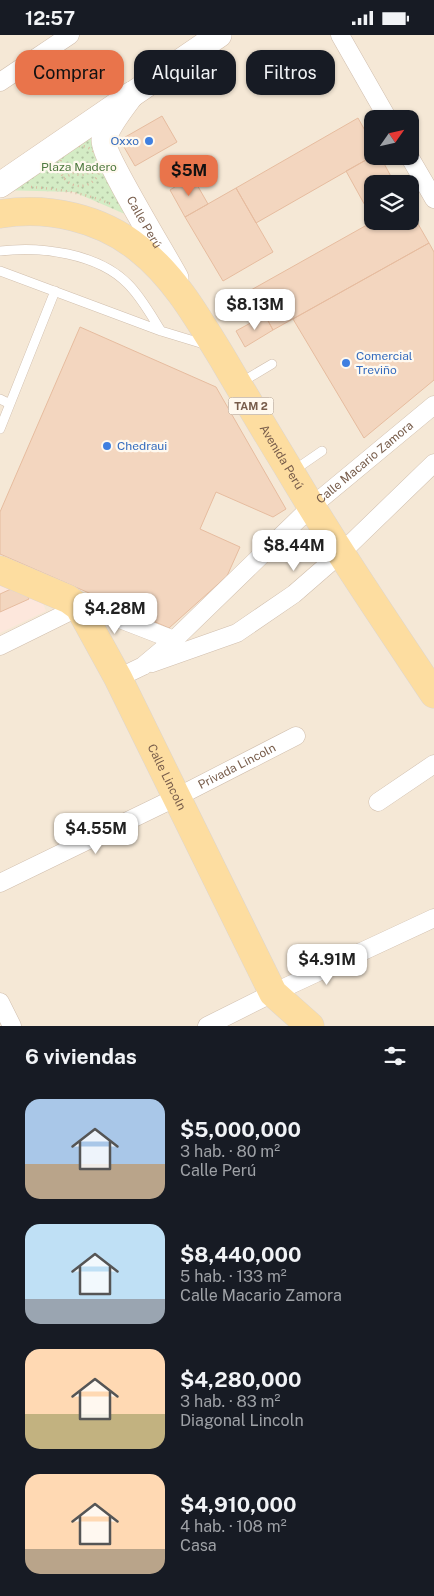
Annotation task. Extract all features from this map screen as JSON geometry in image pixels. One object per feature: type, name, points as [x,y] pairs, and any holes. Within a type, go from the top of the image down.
[{"type":"main road","name":"Avenida Perú","points":[[0,214],[31,212],[82,219],[126,239],[164,272],[238,384],[340,554],[434,694]]},
{"type":"main road","points":[[0,570],[74,603]]},
{"type":"main road","name":"Calle Lincoln","points":[[74,603],[118,679],[273,993]]},
{"type":"main road","points":[[273,993],[310,1026]]},
{"type":"street","points":[[0,82],[70,35]]},
{"type":"street","points":[[12,187],[95,132],[132,94],[219,35]]},
{"type":"street","points":[[340,35],[383,110]]},
{"type":"street","name":"Calle Perú","points":[[95,132],[216,349]]},
{"type":"street","points":[[414,165],[434,199]]},
{"type":"street","name":"Calle Macario Zamora","points":[[143,666],[174,640],[311,507],[434,405]]},
{"type":"street","name":"Calle Macario Zamora","points":[[118,679],[143,666],[237,633],[294,595],[340,554],[434,463]]},
{"type":"street","points":[[0,646],[74,603],[174,640]]},
{"type":"street","name":"Privada Lincoln","points":[[0,883],[177,797],[296,736]]},
{"type":"street","points":[[378,802],[434,764]]},
{"type":"street","points":[[207,1026],[434,918]]},
{"type":"street","name":"Calle Lincoln","points":[[273,993],[290,1026]]},
{"type":"street","points":[[0,1002],[12,1026]]},
{"type":"lane","points":[[0,251],[19,249],[42,251],[74,256],[95,262],[117,274],[128,284],[161,331]]},
{"type":"lane","points":[[0,271],[161,331],[216,349]]},
{"type":"lane","points":[[0,429],[55,291]]},
{"type":"lane","points":[[238,384],[272,364]]},
{"type":"lane","points":[[0,399],[10,404]]},
{"type":"lane","points":[[291,473],[322,451]]},
{"type":"path","points":[[76,146],[88,147],[98,155],[99,174],[85,186],[72,185],[64,178],[60,170],[62,158],[69,149],[76,146]]},
{"type":"path","points":[[64,178],[73,173],[82,176],[91,172],[99,174]]},
{"type":"path","points":[[76,186],[76,192]]},
{"type":"path","points":[[12,187],[76,192],[92,196],[116,206]]},
{"type":"shaded area","points":[[0,35],[434,35],[434,1026],[0,1026]]},
{"type":"shaded area","points":[[0,574],[38,591],[46,611],[0,633]]},
{"type":"green space","name":"Plaza Madero","points":[[88,130],[141,221],[74,192],[0,190]]},
{"type":"building","name":"Oxxo","points":[[162,116],[177,142],[135,166],[120,140]]},
{"type":"building","points":[[358,118],[364,129],[364,161],[256,223],[236,188]]},
{"type":"building","points":[[364,161],[364,165],[385,165],[390,175],[364,175],[364,204],[346,171]]},
{"type":"building","points":[[192,176],[208,204],[185,217],[170,190]]},
{"type":"building","points":[[236,188],[273,252],[223,281],[185,217]]},
{"type":"building","points":[[419,226],[429,243],[273,330],[251,290],[364,227],[364,230],[419,230]]},
{"type":"building","points":[[429,243],[434,252],[434,380],[364,438],[293,319]]},
{"type":"building","points":[[265,315],[273,330],[245,347],[236,331]]},
{"type":"building","points":[[80,327],[216,387],[286,509],[273,517],[216,492],[200,529],[240,547],[227,576],[169,628],[0,554],[0,512]]},
{"type":"building","points":[[22,584],[29,599],[0,612],[0,594]]},
{"type":"place","name":"Oxxo","points":[[149,141]]},
{"type":"place","name":"Comercial Treviño","points":[[346,363]]},
{"type":"place","name":"Chedraui","points":[[107,446]]}]
